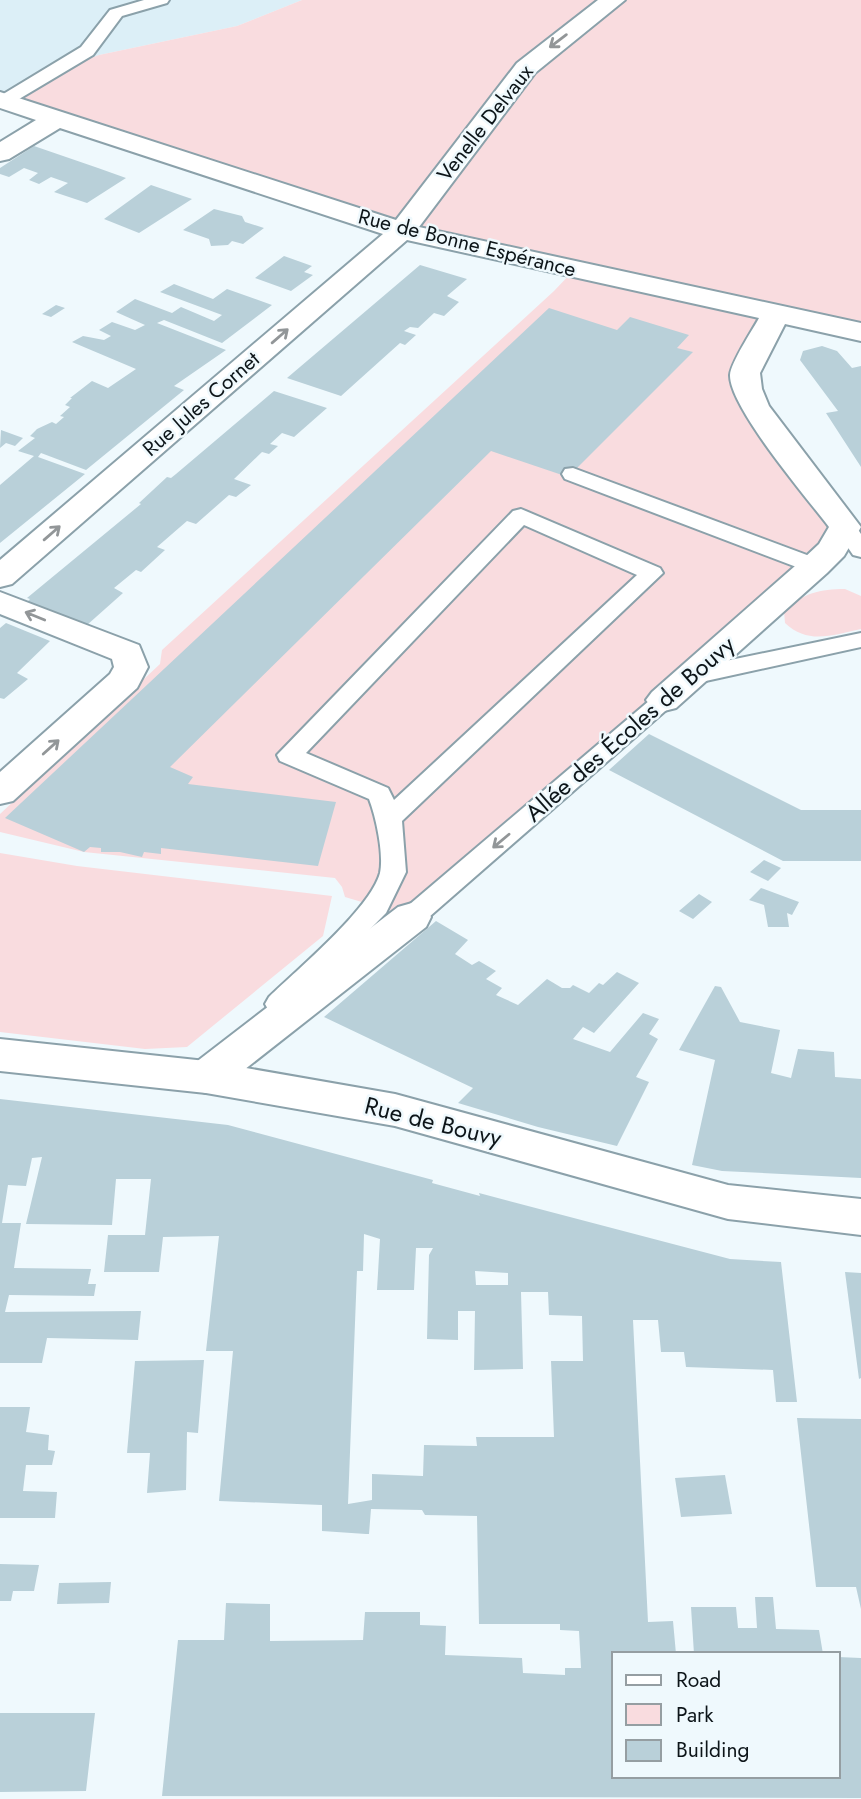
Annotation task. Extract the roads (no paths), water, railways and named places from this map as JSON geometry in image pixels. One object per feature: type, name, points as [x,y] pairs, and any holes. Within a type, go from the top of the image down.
[{"type":"street","name":"Venelle Delvaux","points":[[402,231],[526,68],[613,0]]},
{"type":"street","name":"Rue de Bonne Espérance","points":[[2,100],[402,231],[861,332]]},
{"type":"street","points":[[0,153],[57,119]]},
{"type":"street","name":"Rue Jules Cornet","points":[[0,578],[402,231]]},
{"type":"street","name":"Allée des Écoles de Bouvy","points":[[664,700],[832,549],[853,538],[755,407],[747,390],[745,373],[776,314]]},
{"type":"street","points":[[0,602],[127,653],[131,667],[125,680],[0,792]]},
{"type":"street","name":"Allée des Écoles de Bouvy","points":[[206,1077],[412,917]]},
{"type":"street","name":"Rue de Bouvy","points":[[0,1055],[206,1077],[394,1110],[729,1202],[861,1217]]},
{"type":"lane","points":[[101,0],[116,13]]},
{"type":"lane","points":[[2,100],[87,51],[116,13],[161,0]]},
{"type":"lane","points":[[573,474],[816,566]]},
{"type":"lane","points":[[206,1077],[377,906],[393,873],[389,819],[379,794],[289,755],[521,516],[652,573],[389,819]]},
{"type":"lane","points":[[692,676],[861,640]]},
{"type":"lane","name":"Allée des Écoles de Bouvy","points":[[412,917],[664,700]]}]
